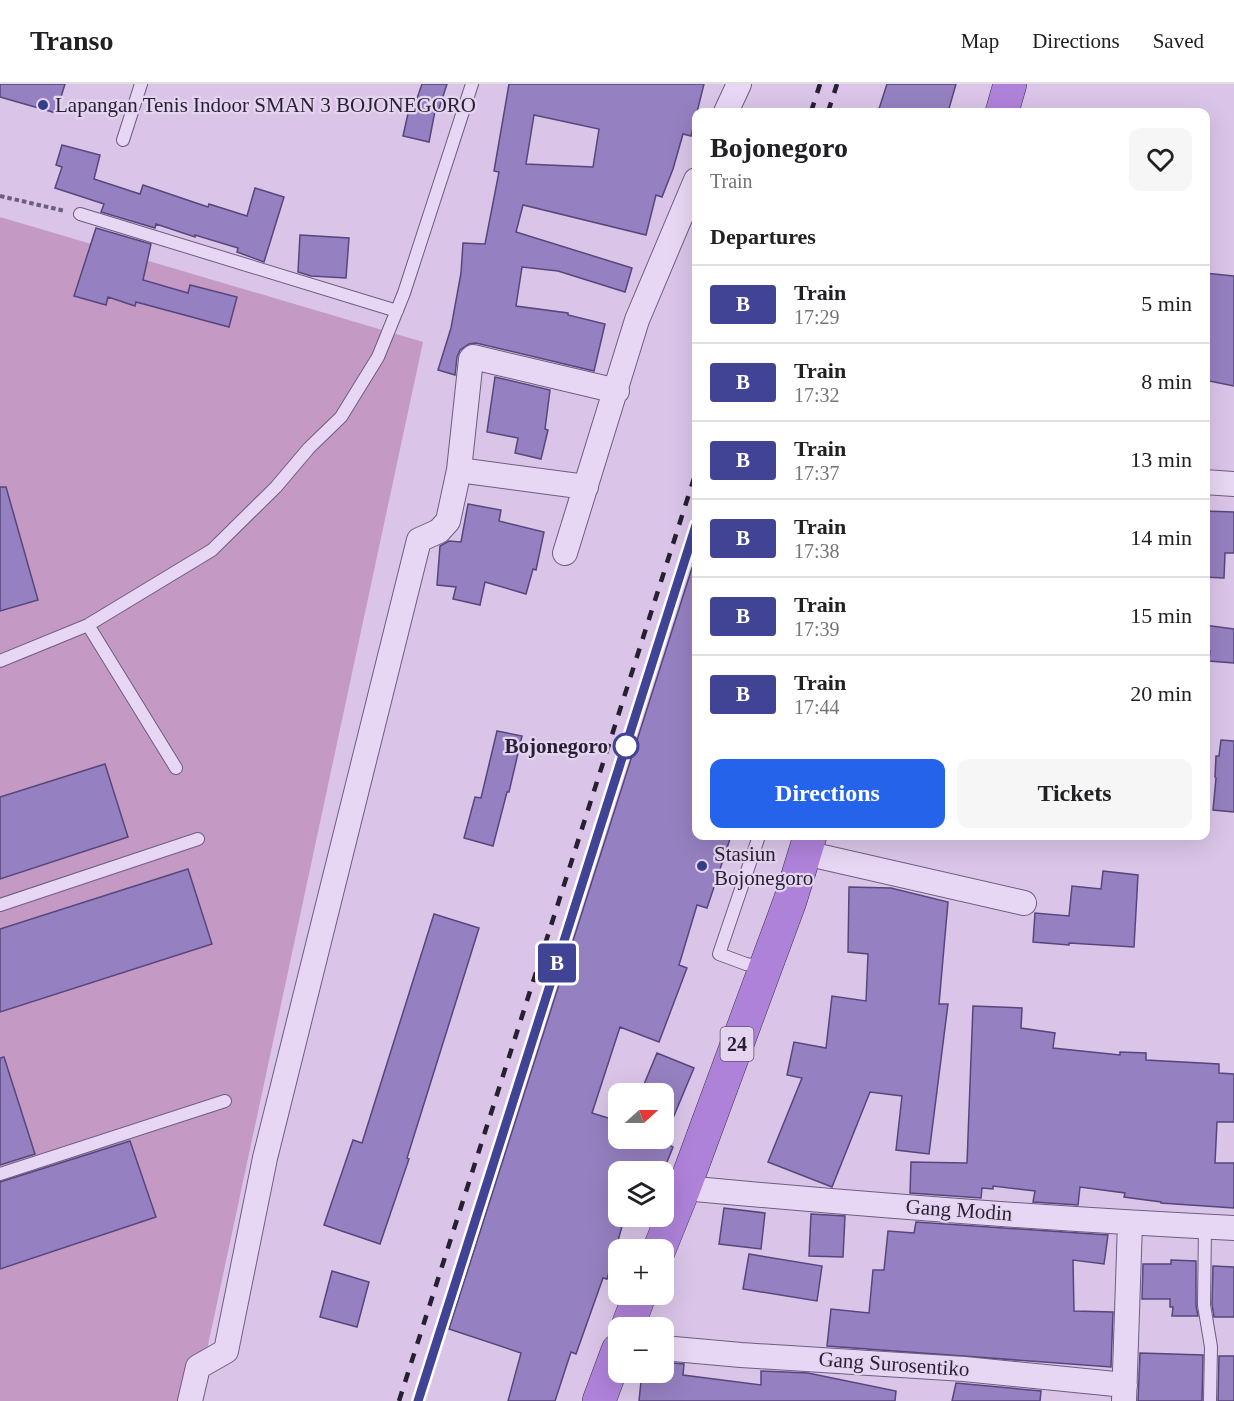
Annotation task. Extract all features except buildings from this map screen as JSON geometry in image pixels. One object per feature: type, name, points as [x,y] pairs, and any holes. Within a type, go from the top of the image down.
[{"type":"highway","points":[[1003,108],[1010,84]]},
{"type":"highway","name":"24","points":[[663,1239],[790,901],[807,844]]},
{"type":"highway","points":[[599,1401],[608,1377]]},
{"type":"street","points":[[728,108],[739,84]]},
{"type":"street","points":[[565,553],[637,320],[692,189]]},
{"type":"street","points":[[190,1401],[198,1368],[226,1351],[265,1158],[419,540],[440,531],[448,521],[459,470],[469,363],[473,357],[616,391]]},
{"type":"street","points":[[459,470],[586,487]]},
{"type":"street","points":[[1210,482],[1234,484]]},
{"type":"street","points":[[807,844],[1024,903]]},
{"type":"street","name":"Gang Modin","points":[[684,1188],[820,1201],[1234,1228]]},
{"type":"street","points":[[1125,1393],[1130,1223]]},
{"type":"street","name":"Gang Surosentiko","points":[[674,1349],[964,1369],[1125,1393]]},
{"type":"lane","points":[[123,140],[141,84]]},
{"type":"lane","points":[[0,661],[88,625],[212,550],[276,487],[309,448],[341,417],[378,357],[397,311],[472,84]]},
{"type":"lane","points":[[80,214],[397,311]]},
{"type":"lane","points":[[88,625],[176,768]]},
{"type":"lane","points":[[0,905],[198,839]]},
{"type":"lane","points":[[758,840],[719,954],[746,964],[766,967]]},
{"type":"lane","points":[[0,1174],[225,1101]]},
{"type":"lane","points":[[1205,1227],[1204,1305],[1211,1347],[1210,1401]]},
{"type":"path","points":[[0,196],[80,214]]},
{"type":"shaded area","points":[[0,217],[423,342],[196,1401],[0,1401]]},
{"type":"railway","points":[[812,108],[820,84]]},
{"type":"railway","points":[[829,108],[837,84]]},
{"type":"railway","points":[[399,1401],[692,485]]},
{"type":"railway","points":[[418,1401],[692,538]]},
{"type":"train","name":"B","points":[[418,1401],[692,538]]},
{"type":"place","name":"Lapangan Tenis Indoor SMAN 3 BOJONEGORO","points":[[43,105]]},
{"type":"place","name":"Bojonegoro","points":[[626,746]]},
{"type":"place","name":"Stasiun Bojonegoro","points":[[702,866]]}]
